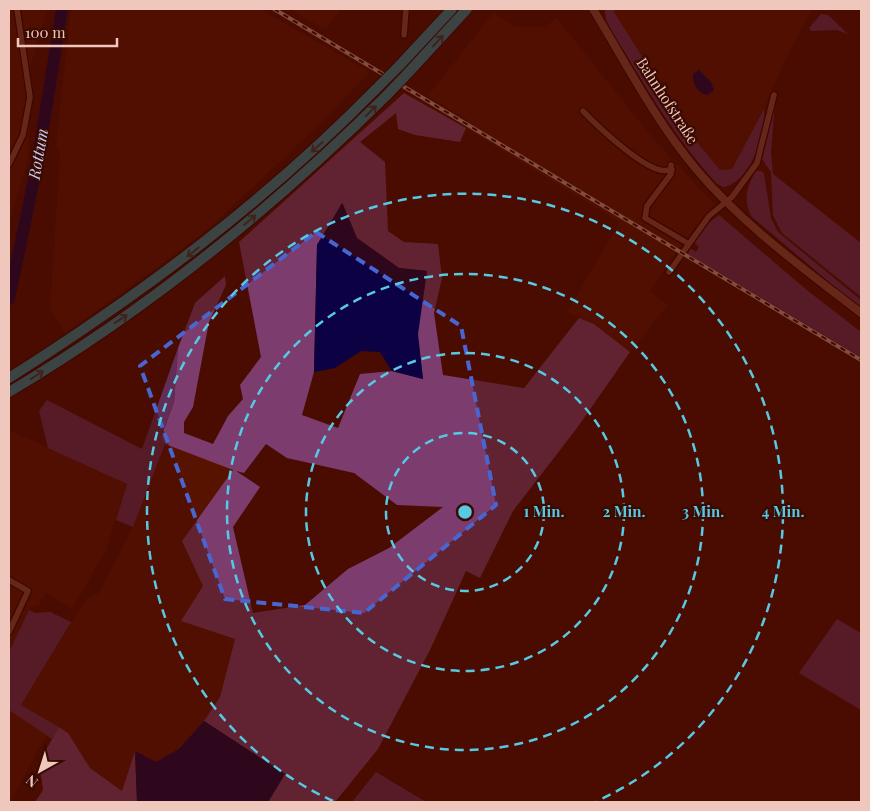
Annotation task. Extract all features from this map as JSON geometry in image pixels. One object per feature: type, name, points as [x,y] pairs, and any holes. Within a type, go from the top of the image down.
[{"type":"highway","points":[[9,378],[57,348],[179,264],[223,228],[335,131],[452,9]]},
{"type":"highway","points":[[9,392],[64,357],[184,273],[292,186],[387,96],[467,9]]},
{"type":"main road","name":"Bahnhofstraße","points":[[593,9],[660,122],[696,169],[726,201],[794,261],[861,314]]},
{"type":"street","points":[[9,164],[23,135],[30,97],[29,76],[17,9]]},
{"type":"street","points":[[404,35],[406,9]]},
{"type":"street","points":[[668,272],[709,216],[741,187],[757,163],[774,95]]},
{"type":"street","points":[[583,111],[592,121],[638,158],[660,170],[671,167],[668,178],[647,206],[645,218],[689,244]]},
{"type":"street","points":[[9,580],[28,591],[9,632]]},
{"type":"highlighted area","points":[[316,232],[461,326],[496,505],[364,613],[225,599],[140,366]]},
{"type":"shaded area","points":[[9,9],[47,9],[31,63],[28,159],[9,223]]},
{"type":"shaded area","points":[[71,9],[260,9],[370,72],[322,122],[208,229],[65,333],[50,310],[60,156],[56,146]]},
{"type":"shaded area","points":[[289,9],[340,9],[326,29]]},
{"type":"shaded area","points":[[605,9],[615,9],[614,12],[693,137],[720,170],[732,169],[764,109],[763,130],[755,156],[741,177],[732,184],[723,187],[716,183],[679,137],[612,32],[605,15]]},
{"type":"shaded area","points":[[615,9],[812,9],[785,60],[764,109],[732,169],[720,170],[693,137],[614,12]]},
{"type":"shaded area","points":[[493,13],[515,27],[546,27],[556,17],[655,141],[714,204],[674,255],[650,291],[668,305],[630,352],[594,324],[567,312],[620,222],[466,128],[469,121],[428,96]]},
{"type":"shaded area","points":[[821,14],[828,15],[848,34],[837,30],[811,31],[809,28]]},
{"type":"shaded area","points":[[699,70],[711,82],[714,90],[707,95],[700,92],[694,84],[693,74]]},
{"type":"shaded area","points":[[404,93],[466,128],[460,142],[415,135],[398,129],[396,113],[360,142],[385,162],[388,231],[404,242],[438,244],[442,278],[434,313],[443,375],[524,388],[579,318],[594,324],[630,352],[577,428],[513,511],[480,578],[466,571],[430,650],[378,749],[335,802],[268,802],[285,774],[204,721],[220,697],[235,639],[181,621],[203,586],[182,541],[233,470],[165,444],[161,437],[174,402],[178,348],[195,303],[225,276],[226,285],[209,322],[193,407],[184,422],[184,433],[213,444],[228,416],[243,399],[240,385],[261,357],[239,242]],"holes":[[[343,204],[357,238],[399,268],[427,271],[417,334],[423,379],[392,371],[360,374],[338,428],[302,415],[314,372],[317,245]],[[266,444],[287,458],[354,473],[397,505],[443,507],[389,548],[348,569],[305,605],[253,613],[233,527],[260,487],[236,471],[244,473]]]},
{"type":"shaded area","points":[[775,103],[771,152],[773,174],[861,243],[861,297],[782,233],[773,215],[771,172],[762,159]]},
{"type":"shaded area","points":[[756,171],[761,171],[764,174],[771,218],[778,232],[861,300],[861,309],[751,216],[747,204],[747,193]]},
{"type":"shaded area","points":[[342,203],[357,238],[399,268],[427,271],[418,334],[423,379],[392,371],[380,352],[361,351],[335,368],[314,372],[317,245]]},
{"type":"shaded area","points":[[719,215],[808,291],[861,332],[861,357],[688,254],[690,248],[696,252],[699,247],[694,242],[706,225]]},
{"type":"shaded area","points":[[178,348],[174,402],[161,436],[165,444],[133,527],[116,520],[127,484],[48,448],[39,411],[47,400],[142,449]]},
{"type":"shaded area","points":[[9,430],[127,484],[105,552],[72,608],[46,593],[39,605],[31,607],[9,652]]},
{"type":"shaded area","points":[[165,444],[234,470],[182,541],[203,586],[235,639],[220,697],[204,721],[179,749],[156,762],[135,752],[122,791],[90,768],[68,733],[21,705],[88,597],[99,593],[133,527]]},
{"type":"shaded area","points":[[29,610],[35,613],[50,612],[71,622],[21,705],[59,727],[52,739],[9,710],[9,652]]},
{"type":"shaded area","points":[[837,619],[861,633],[861,710],[799,673]]},
{"type":"shaded area","points":[[9,710],[47,734],[10,802],[9,802]]},
{"type":"shaded area","points":[[204,721],[285,774],[268,802],[137,802],[135,751],[156,762],[179,749]]},
{"type":"shaded area","points":[[59,727],[68,733],[90,768],[122,791],[135,751],[137,802],[35,802],[43,790],[39,762]]},
{"type":"shaded area","points":[[376,772],[426,802],[352,802]]},
{"type":"waterway","name":"Rottum","points":[[9,299],[37,165],[62,9]]},
{"type":"railway","points":[[274,9],[861,360]]}]
